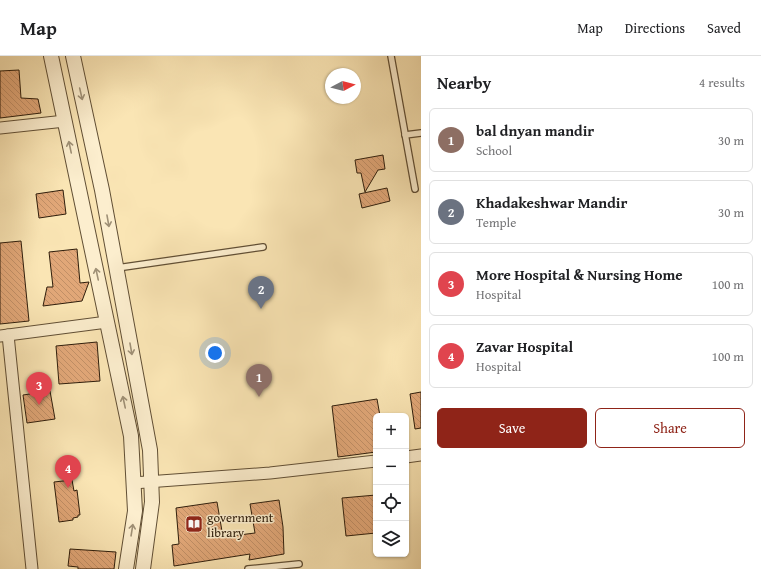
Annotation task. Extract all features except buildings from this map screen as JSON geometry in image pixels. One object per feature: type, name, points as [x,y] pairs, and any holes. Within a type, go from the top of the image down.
[{"type":"street","points":[[51,56],[131,436],[135,511],[126,569]]},
{"type":"street","points":[[72,56],[102,190],[150,450],[152,502],[143,569]]},
{"type":"street","points":[[0,128],[65,121]]},
{"type":"street","points":[[32,569],[4,335],[107,322]]},
{"type":"street","points":[[409,457],[421,456]]},
{"type":"street","points":[[133,483],[270,473],[373,461]]},
{"type":"lane","points":[[391,56],[415,189]]},
{"type":"lane","points":[[405,135],[421,133]]},
{"type":"lane","points":[[117,268],[263,247]]},
{"type":"lane","points":[[248,569],[300,564]]},
{"type":"place","name":"Khadakeshwar Mandir","points":[[261,309]]},
{"type":"place","name":"bal dnyan mandir","points":[[259,397]]},
{"type":"place","name":"More Hospital & Nursing Home","points":[[39,405]]},
{"type":"place","name":"Zavar Hospital","points":[[68,488]]},
{"type":"place","name":"government library","points":[[194,524]]}]
